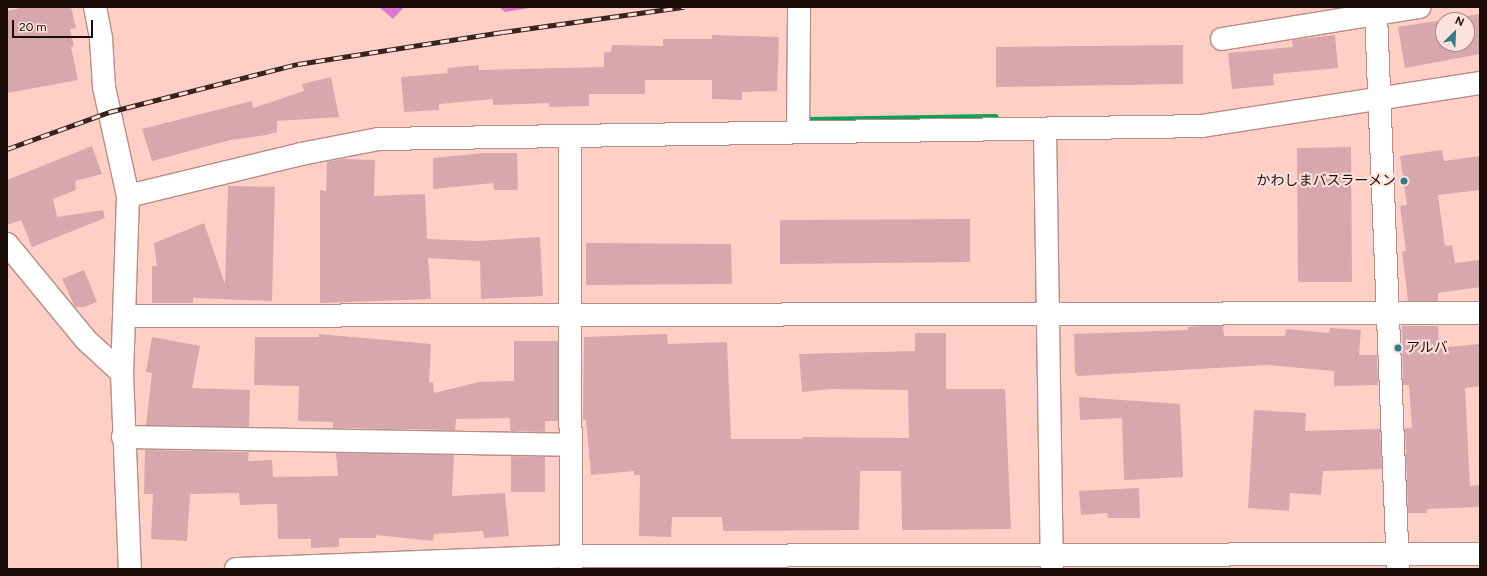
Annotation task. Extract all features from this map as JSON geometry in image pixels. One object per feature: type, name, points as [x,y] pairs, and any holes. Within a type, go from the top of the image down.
[{"type":"street","points":[[95,7],[101,39],[104,87],[128,196],[122,373],[123,437],[130,569]]},
{"type":"street","points":[[798,132],[799,7]]},
{"type":"street","points":[[1222,39],[1419,7]]},
{"type":"street","points":[[1376,14],[1398,562]]},
{"type":"street","points":[[128,196],[301,154],[380,139],[1202,126],[1480,83]]},
{"type":"street","points":[[1044,129],[1052,562]]},
{"type":"street","points":[[570,136],[571,563]]},
{"type":"street","points":[[7,244],[86,340],[122,373]]},
{"type":"street","points":[[124,316],[1480,313]]},
{"type":"street","points":[[123,437],[571,445]]},
{"type":"street","points":[[236,569],[571,563],[1398,562],[1480,554]]},
{"type":"shaded area","points":[[379,7],[404,7],[393,19]]},
{"type":"shaded area","points":[[499,7],[535,7],[505,12]]},
{"type":"building","points":[[25,7],[71,7],[76,28],[70,29],[74,46],[71,47],[78,80],[7,93],[7,11]]},
{"type":"building","points":[[1480,14],[1480,54],[1405,68],[1398,27],[1435,21],[1435,52],[1475,52],[1475,15]]},
{"type":"building","points":[[712,35],[779,37],[777,91],[742,92],[742,100],[712,99],[712,80],[645,80],[645,94],[589,94],[589,106],[549,107],[549,103],[493,105],[493,99],[439,104],[439,110],[404,112],[401,77],[448,73],[447,68],[479,65],[479,70],[604,67],[604,52],[611,52],[612,45],[663,46],[663,39],[712,39]]},
{"type":"building","points":[[1335,35],[1338,68],[1273,74],[1274,85],[1232,89],[1228,53],[1293,47],[1292,40]]},
{"type":"building","points":[[1183,45],[1183,84],[996,87],[996,47]]},
{"type":"building","points":[[331,77],[339,117],[277,121],[277,132],[230,140],[152,161],[142,129],[252,101],[253,108],[304,91],[302,84]]},
{"type":"building","points":[[92,146],[102,174],[75,181],[76,190],[53,199],[57,217],[103,210],[105,218],[32,247],[21,220],[7,225],[7,180]]},
{"type":"building","points":[[1351,147],[1352,282],[1298,282],[1297,148]]},
{"type":"building","points":[[1442,150],[1444,161],[1480,156],[1480,190],[1438,195],[1445,246],[1452,245],[1455,263],[1480,260],[1480,287],[1438,293],[1438,301],[1408,301],[1402,251],[1406,251],[1400,206],[1407,205],[1400,156]]},
{"type":"building","points":[[484,153],[517,153],[518,190],[494,190],[493,183],[433,189],[433,158]]},
{"type":"building","points":[[341,159],[375,160],[374,196],[425,194],[427,239],[479,241],[540,237],[543,296],[481,299],[480,261],[428,258],[431,299],[320,303],[320,190],[326,191],[327,162]]},
{"type":"building","points":[[228,186],[275,187],[272,301],[193,298],[193,303],[152,303],[152,266],[157,266],[154,243],[204,223],[225,284]]},
{"type":"building","points":[[970,219],[970,262],[780,264],[780,220]]},
{"type":"building","points":[[586,243],[731,244],[732,284],[586,285]]},
{"type":"building","points":[[84,270],[97,302],[84,307],[75,307],[62,279]]},
{"type":"building","points":[[1223,326],[1224,336],[1285,336],[1286,329],[1329,333],[1330,328],[1361,330],[1359,355],[1377,355],[1378,385],[1334,386],[1334,371],[1267,365],[1078,376],[1075,373],[1074,334],[1188,330],[1188,327]]},
{"type":"building","points":[[1402,326],[1438,326],[1439,348],[1480,344],[1480,386],[1465,388],[1470,486],[1480,485],[1480,507],[1427,509],[1427,513],[1408,513],[1405,428],[1412,428],[1409,385],[1403,385]]},
{"type":"building","points":[[915,333],[946,333],[946,389],[1005,389],[1011,529],[902,530],[901,471],[860,471],[859,530],[723,531],[722,517],[672,517],[671,537],[639,536],[640,475],[634,475],[634,471],[591,475],[586,420],[583,420],[584,337],[667,334],[668,344],[727,342],[731,439],[802,439],[802,437],[909,438],[908,390],[830,389],[802,392],[799,354],[915,351]]},
{"type":"building","points":[[319,334],[431,344],[429,383],[433,382],[434,393],[479,382],[514,381],[514,341],[558,341],[558,421],[545,421],[545,432],[510,431],[510,418],[456,419],[455,430],[333,428],[333,422],[298,421],[299,386],[254,385],[255,337],[319,337]]},
{"type":"building","points":[[152,337],[200,346],[192,388],[250,390],[249,427],[146,425],[152,373],[146,372]]},
{"type":"building","points":[[1079,397],[1180,404],[1183,477],[1124,480],[1122,418],[1080,420]]},
{"type":"building","points":[[1254,410],[1306,413],[1305,431],[1380,429],[1382,469],[1323,471],[1321,495],[1290,493],[1289,511],[1248,508]]},
{"type":"building","points":[[145,450],[249,452],[248,461],[272,460],[273,477],[338,476],[336,453],[454,455],[452,496],[505,493],[509,536],[484,538],[483,531],[434,534],[433,541],[376,535],[376,538],[339,538],[339,547],[311,548],[311,539],[278,539],[277,504],[240,505],[239,493],[190,494],[187,541],[151,539],[153,494],[144,494]]},
{"type":"building","points":[[511,456],[545,457],[545,492],[511,492]]},
{"type":"building","points":[[1139,488],[1140,518],[1108,518],[1107,513],[1081,515],[1079,491]]},
{"type":"waterway","points":[[808,121],[995,118]]},
{"type":"railway","points":[[7,149],[109,112],[298,64],[503,32],[684,7]]},
{"type":"place","name":"かわしまバスラーメン","points":[[1404,181]]},
{"type":"place","name":"アルバ","points":[[1398,348]]}]
